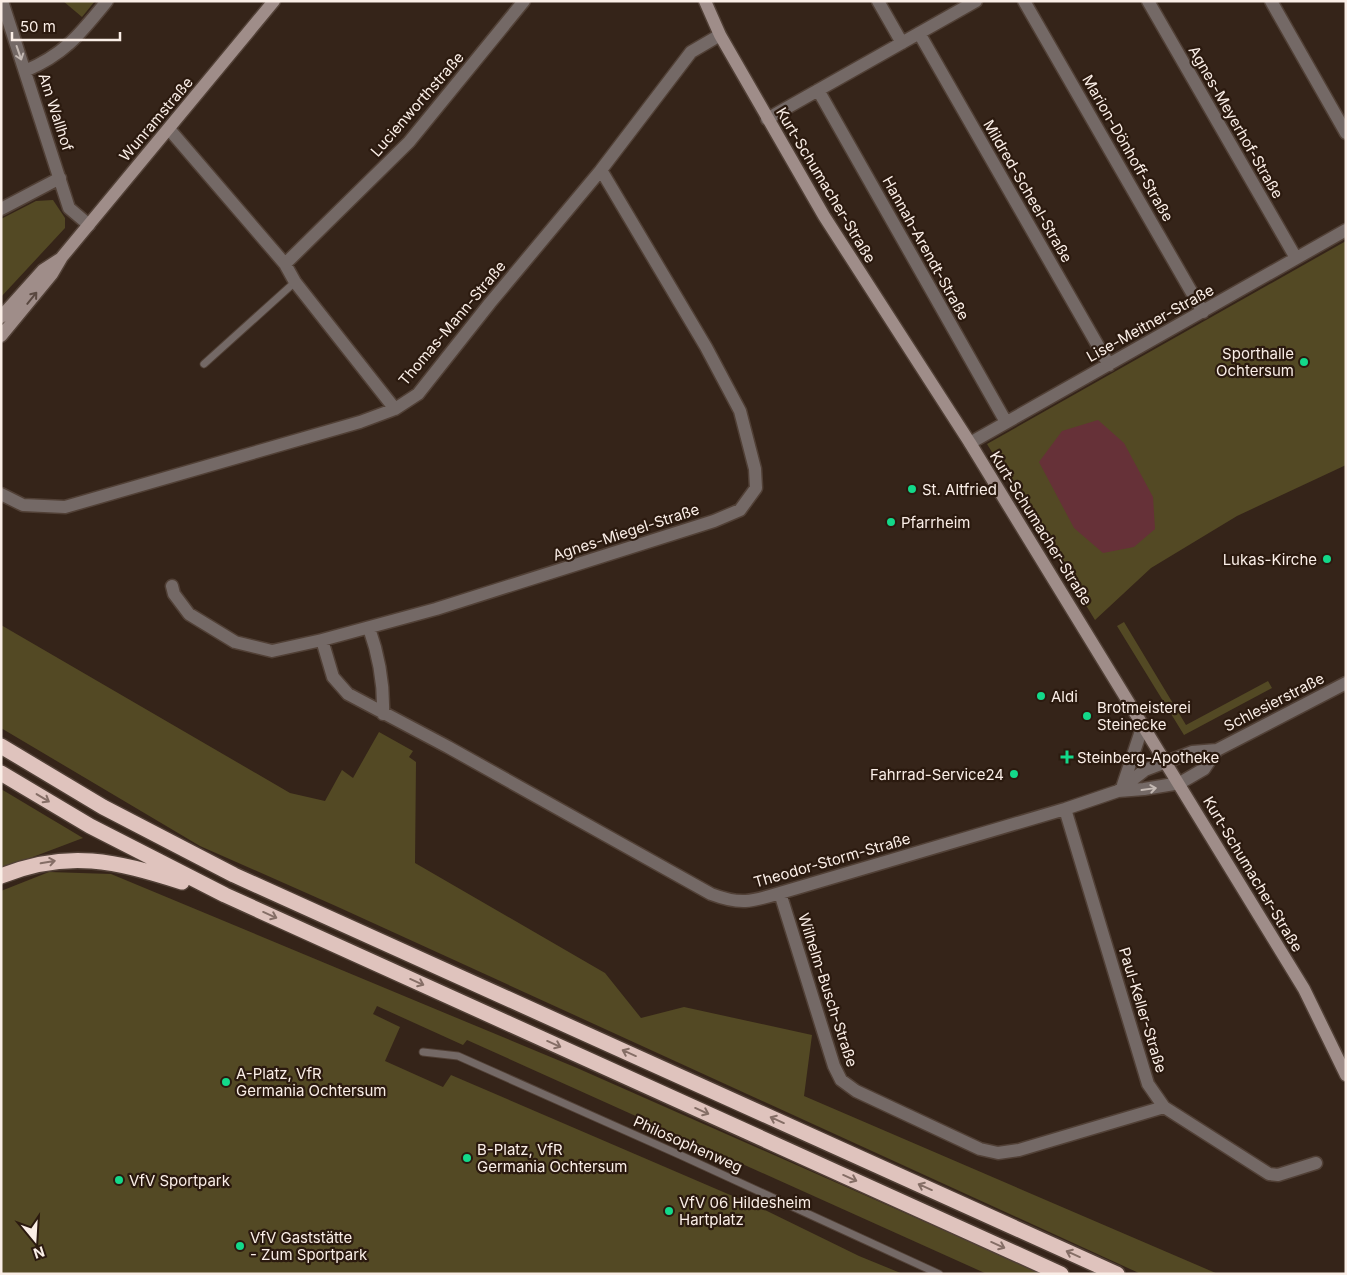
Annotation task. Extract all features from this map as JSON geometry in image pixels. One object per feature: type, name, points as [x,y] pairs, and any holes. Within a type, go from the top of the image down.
[{"type":"highway","points":[[1,746],[103,807],[234,874],[1117,1274]]},
{"type":"highway","points":[[1,772],[90,826],[225,895],[1061,1274]]},
{"type":"highway","points":[[1,876],[32,865],[60,860],[99,861],[134,867],[225,895]]},
{"type":"main road","name":"Wunramstraße","points":[[1,336],[52,274],[62,258],[274,1]]},
{"type":"main road","name":"Kurt-Schumacher-Straße","points":[[705,1],[720,35],[824,216],[970,443],[1180,783],[1304,989],[1346,1074]]},
{"type":"main road","name":"Wunramstraße","points":[[1,317],[43,270],[62,258]]},
{"type":"street","name":"Am Wallhof","points":[[2,1],[69,208],[89,225]]},
{"type":"street","points":[[25,71],[49,61],[66,48],[107,1]]},
{"type":"street","name":"Lucienworthstraße","points":[[285,264],[409,142],[524,1]]},
{"type":"street","points":[[878,1],[902,42]]},
{"type":"street","points":[[767,119],[976,1]]},
{"type":"street","name":"Marion-Dönhoff-Straße","points":[[1024,1],[1204,312]]},
{"type":"street","name":"Agnes-Meyerhof-Straße","points":[[1148,1],[1296,258]]},
{"type":"street","points":[[1271,1],[1346,134]]},
{"type":"street","name":"Mildred-Scheel-Straße","points":[[920,33],[1108,365]]},
{"type":"street","name":"Thomas-Mann-Straße","points":[[1,494],[24,505],[65,507],[295,442],[395,409],[418,394],[473,323],[601,170],[691,52],[720,35]]},
{"type":"street","name":"Hannah-Arendt-Straße","points":[[818,90],[1006,422]]},
{"type":"street","points":[[169,129],[285,264],[295,282],[395,409]]},
{"type":"street","name":"Agnes-Miegel-Straße","points":[[172,586],[174,594],[189,614],[235,642],[272,652],[369,628],[714,521],[740,510],[756,488],[755,469],[740,411],[726,382],[601,170]]},
{"type":"street","points":[[1,209],[60,178]]},
{"type":"street","name":"Lise-Meitner-Straße","points":[[970,443],[1346,230]]},
{"type":"street","points":[[369,628],[376,649],[384,693],[383,714]]},
{"type":"street","name":"Theodor-Storm-Straße","points":[[322,640],[333,677],[348,694],[383,714],[448,746],[711,894],[732,902],[755,900],[1065,809],[1120,788],[1145,770],[1166,762]]},
{"type":"street","name":"Schlesierstraße","points":[[1166,762],[1192,752],[1217,750],[1346,683]]},
{"type":"street","points":[[1120,788],[1143,725]]},
{"type":"street","name":"Schlesierstraße","points":[[1180,783],[1204,769],[1217,750]]},
{"type":"street","name":"Theodor-Storm-Straße","points":[[1120,788],[1144,790],[1180,783]]},
{"type":"street","name":"Paul-Keller-Straße","points":[[1065,809],[1148,1084],[1164,1107],[1269,1174],[1278,1175],[1316,1163]]},
{"type":"street","name":"Wilhelm-Busch-Straße","points":[[780,893],[834,1066],[842,1080],[856,1091],[980,1149],[998,1153],[1019,1150],[1164,1107]]},
{"type":"lane","points":[[204,364],[295,282]]},
{"type":"lane","name":"Philosophenweg","points":[[422,1052],[458,1056],[939,1274]]},
{"type":"shaded area","points":[[63,1],[95,1],[82,17]]},
{"type":"shaded area","points":[[53,200],[65,218],[65,228],[1,297],[1,219],[36,201]]},
{"type":"shaded area","points":[[1346,241],[1346,465],[1237,516],[1151,568],[1095,620],[987,444]]},
{"type":"shaded area","points":[[1098,420],[1124,443],[1153,497],[1155,529],[1134,547],[1103,553],[1074,528],[1039,462],[1062,431]]},
{"type":"shaded area","points":[[1124,622],[1186,725],[1268,681],[1272,688],[1184,735],[1117,626]]},
{"type":"shaded area","points":[[1,625],[290,793],[325,801],[342,770],[353,778],[379,732],[413,751],[409,757],[416,762],[415,863],[605,973],[641,1018],[684,1007],[812,1035],[804,1096],[1218,1274],[1141,1274],[338,907],[200,846],[1,728]]},
{"type":"shaded area","points":[[1,789],[83,838],[1,869]]},
{"type":"shaded area","points":[[49,872],[111,874],[577,1068],[1043,1274],[987,1274],[467,1040],[463,1045],[377,1006],[373,1014],[400,1027],[385,1061],[443,1087],[451,1075],[765,1210],[859,1256],[903,1274],[1,1274],[1,891]]},
{"type":"place","name":"Sporthalle Ochtersum","points":[[1304,362]]},
{"type":"place","name":"St. Altfried","points":[[912,489]]},
{"type":"place","name":"Pfarrheim","points":[[891,522]]},
{"type":"place","name":"Lukas-Kirche","points":[[1327,559]]},
{"type":"place","name":"Aldi","points":[[1041,696]]},
{"type":"place","name":"Brotmeisterei Steinecke","points":[[1087,716]]},
{"type":"place","name":"Steinberg-Apotheke","points":[[1067,757]]},
{"type":"place","name":"Fahrrad-Service24","points":[[1014,774]]},
{"type":"place","name":"A-Platz, VfR Germania Ochtersum","points":[[226,1082]]},
{"type":"place","name":"B-Platz, VfR Germania Ochtersum","points":[[467,1158]]},
{"type":"place","name":"VfV Sportpark","points":[[119,1180]]},
{"type":"place","name":"VfV 06 Hildesheim Hartplatz","points":[[669,1211]]},
{"type":"place","name":"VfV Gaststätte - Zum Sportpark","points":[[240,1246]]}]
